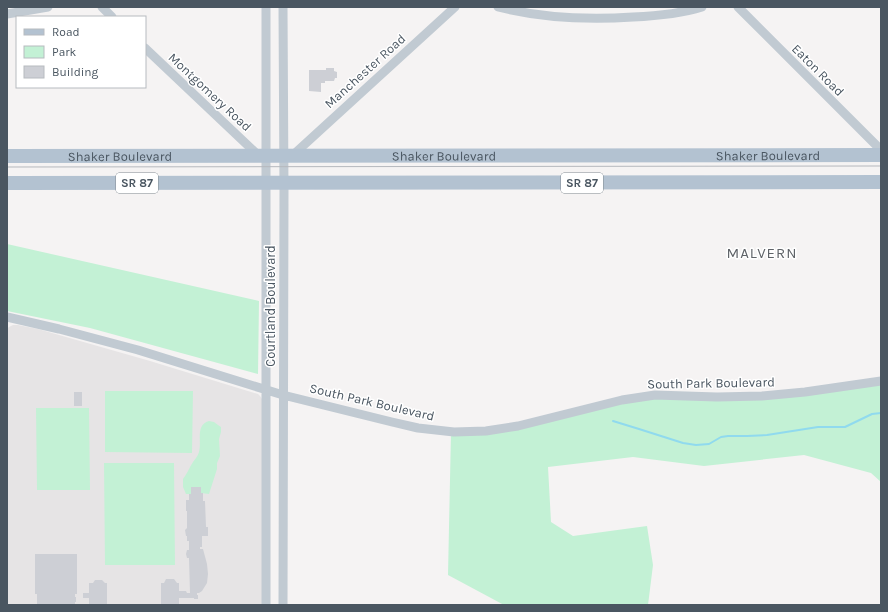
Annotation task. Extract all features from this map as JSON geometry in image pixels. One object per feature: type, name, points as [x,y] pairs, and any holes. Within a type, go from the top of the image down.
[{"type":"main road","name":"Shaker Boulevard","points":[[7,156],[881,155]]},
{"type":"main road","name":"Shaker Boulevard","points":[[7,183],[881,182]]},
{"type":"street","points":[[7,14],[48,7]]},
{"type":"street","points":[[102,7],[111,16]]},
{"type":"street","name":"Courtland Boulevard","points":[[266,7],[266,111],[262,155],[266,183],[266,605]]},
{"type":"street","name":"Courtland Boulevard","points":[[283,7],[283,110],[288,155],[284,183],[283,605]]},
{"type":"street","name":"Manchester Road","points":[[288,155],[455,7]]},
{"type":"street","points":[[498,7],[556,17],[619,18],[659,15],[702,7]]},
{"type":"street","name":"Eaton Road","points":[[738,7],[881,150]]},
{"type":"street","name":"Montgomery Road","points":[[146,49],[262,155]]},
{"type":"street","points":[[266,111],[283,110]]},
{"type":"street","name":"South Park Boulevard","points":[[7,317],[58,328],[138,350],[283,395],[418,428],[454,432],[486,431],[518,426],[622,400],[655,395],[717,397],[762,396],[805,392],[881,381]]},
{"type":"street","points":[[266,564],[283,564]]},
{"type":"shaded area","points":[[13,325],[38,329],[150,361],[258,394],[260,396],[262,399],[263,605],[7,605],[7,329]]},
{"type":"green space","points":[[7,244],[259,301],[258,374],[90,328],[7,311]]},
{"type":"green space","points":[[881,382],[881,482],[871,473],[804,455],[704,466],[633,457],[548,467],[551,522],[573,536],[647,526],[653,565],[648,605],[504,605],[448,575],[451,432],[486,431],[622,400],[717,397]]},
{"type":"green space","points":[[105,391],[193,391],[192,453],[105,452]]},
{"type":"green space","points":[[36,408],[89,408],[90,490],[37,490]]},
{"type":"green space","points":[[209,421],[214,422],[221,427],[219,439],[220,456],[217,463],[217,469],[209,494],[201,493],[201,487],[191,487],[191,494],[186,494],[183,487],[183,479],[199,453],[200,430],[205,423]]},
{"type":"green space","points":[[104,463],[174,463],[175,565],[105,565]]},
{"type":"building","points":[[326,68],[334,68],[334,71],[337,72],[337,78],[335,78],[334,81],[325,81],[325,83],[321,83],[321,92],[309,91],[309,70],[326,70]]},
{"type":"building","points":[[74,392],[82,392],[82,406],[74,406]]},
{"type":"building","points":[[191,487],[201,487],[203,501],[205,501],[206,527],[208,527],[208,536],[202,536],[202,547],[200,547],[200,549],[203,549],[207,564],[207,583],[202,591],[197,593],[198,599],[179,598],[179,605],[161,605],[161,583],[164,583],[166,579],[174,579],[177,583],[179,583],[179,591],[186,591],[187,593],[190,593],[189,558],[187,558],[186,554],[187,550],[189,550],[189,541],[187,541],[185,530],[187,528],[186,500],[189,500]]},
{"type":"building","points":[[35,554],[77,554],[77,594],[75,594],[75,605],[37,605],[37,594],[35,594]]},
{"type":"building","points":[[95,580],[102,580],[107,583],[107,605],[89,605],[89,598],[83,598],[83,593],[89,593],[89,583],[93,583]]},
{"type":"waterway","points":[[613,421],[683,443],[696,445],[709,444],[721,437],[728,436],[767,435],[818,427],[845,427],[872,414],[881,413]]},
{"type":"tram line","points":[[7,167],[881,166]]},
{"type":"district","name":"MALVERN","points":[[762,253]]}]
